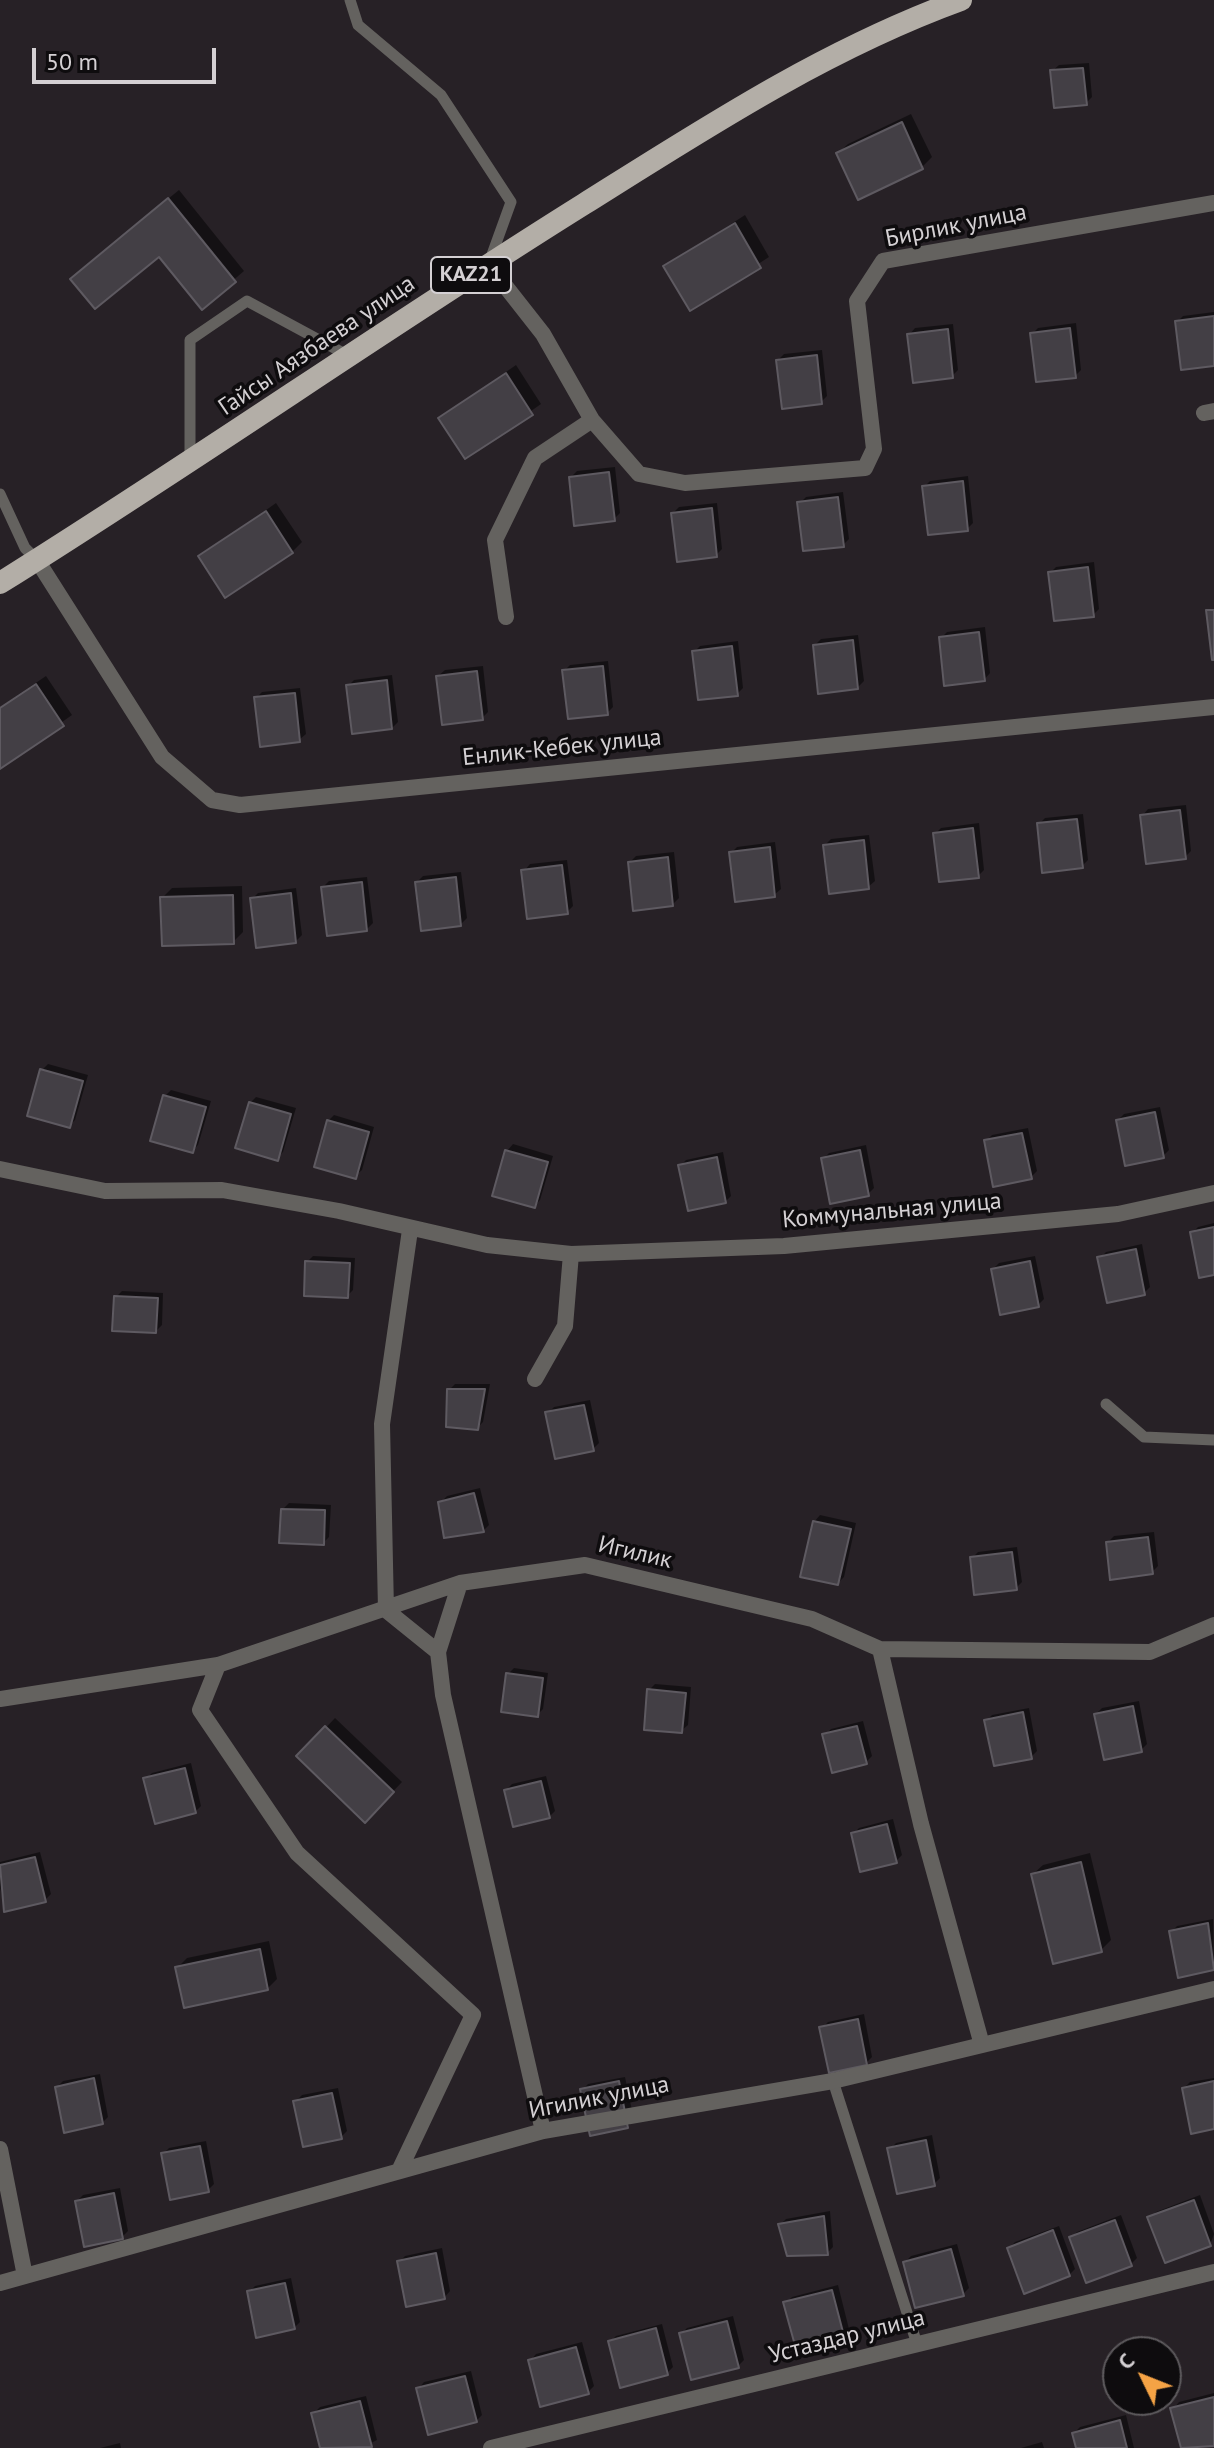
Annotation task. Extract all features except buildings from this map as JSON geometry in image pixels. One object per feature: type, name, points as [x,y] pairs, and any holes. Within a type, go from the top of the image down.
[{"type":"highway","name":"Гайсы Аязбаева улица","points":[[0,583],[488,264],[762,92],[926,6],[961,0]]},
{"type":"street","name":"Бирлик улица","points":[[488,264],[543,334],[592,420],[639,474],[685,483],[865,468],[874,449],[857,301],[883,261],[1214,203]]},
{"type":"street","points":[[506,617],[495,540],[535,458],[592,420]]},
{"type":"street","name":"Енлик-Кебек улица","points":[[37,560],[162,757],[212,800],[240,805],[1214,707]]},
{"type":"street","name":"Коммунальная улица","points":[[0,1169],[105,1191],[222,1190],[339,1211],[410,1230],[487,1245],[571,1254],[816,1243],[1118,1214],[1214,1193]]},
{"type":"street","points":[[410,1230],[382,1424],[386,1610],[438,1652]]},
{"type":"street","points":[[535,1379],[565,1326],[571,1254]]},
{"type":"street","name":"Игилик","points":[[0,1699],[218,1665],[460,1583],[585,1565],[812,1619],[880,1649],[1150,1652],[1214,1625]]},
{"type":"street","points":[[460,1583],[438,1652],[443,1695],[543,2131]]},
{"type":"street","points":[[880,1649],[921,1824],[982,2045]]},
{"type":"street","points":[[218,1665],[200,1710],[297,1853],[473,2015],[399,2171]]},
{"type":"street","name":"Игилик улица","points":[[0,2283],[543,2131],[833,2081],[1214,1989]]},
{"type":"street","points":[[0,2149],[25,2276]]},
{"type":"street","name":"Устаздар улица","points":[[491,2448],[1214,2272]]},
{"type":"lane","points":[[350,0],[358,25],[441,95],[511,202],[488,264]]},
{"type":"lane","points":[[190,461],[190,340],[247,301],[347,355]]},
{"type":"lane","points":[[0,494],[25,548],[37,560]]},
{"type":"lane","points":[[1106,1404],[1144,1437],[1214,1440]]},
{"type":"lane","points":[[833,2081],[917,2344]]}]
